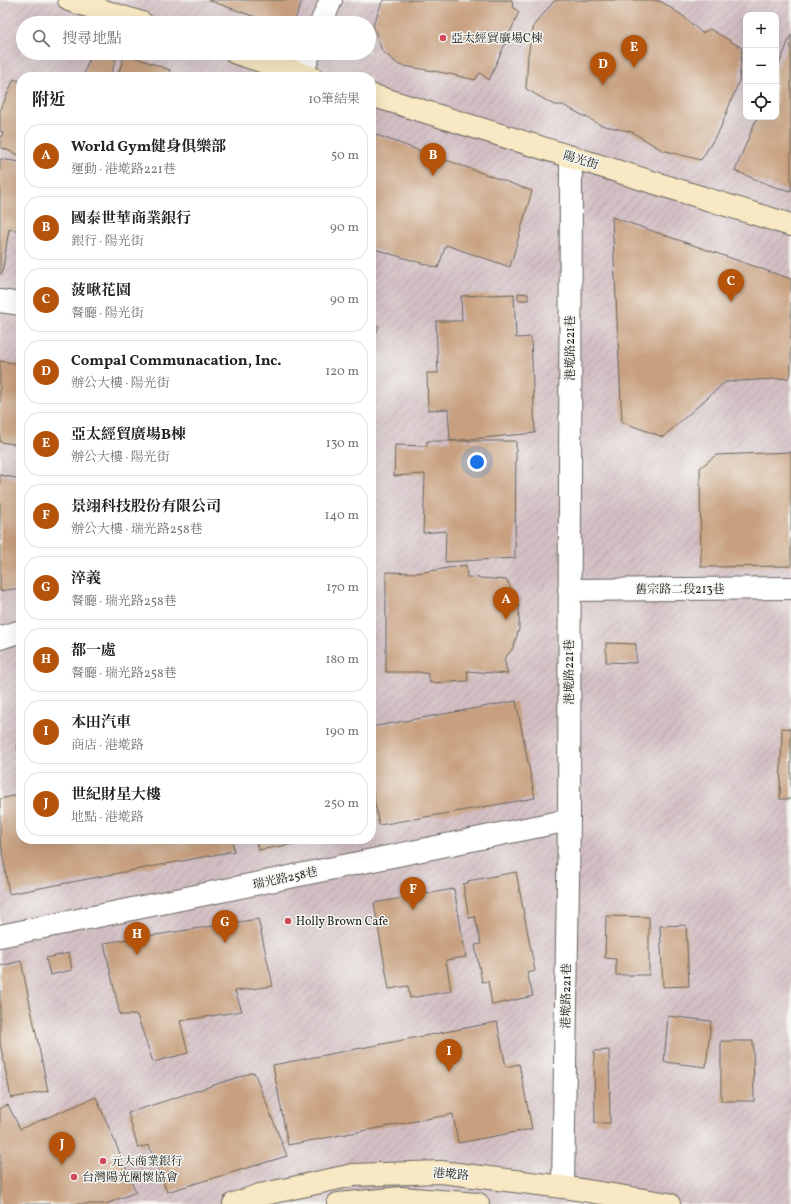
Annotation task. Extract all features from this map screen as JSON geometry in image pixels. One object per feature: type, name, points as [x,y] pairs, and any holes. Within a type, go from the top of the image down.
[{"type":"street","points":[[70,0],[120,16]]},
{"type":"street","points":[[324,16],[331,0]]},
{"type":"street","points":[[257,60],[292,72]]},
{"type":"street","points":[[305,72],[308,60]]},
{"type":"street","name":"陽光街","points":[[376,97],[791,225]]},
{"type":"street","name":"港墘路221巷","points":[[563,1187],[570,820],[569,590],[571,157]]},
{"type":"street","points":[[0,301],[16,303]]},
{"type":"street","name":"舊宗路二段213巷","points":[[569,590],[791,588]]},
{"type":"street","points":[[0,638],[16,633]]},
{"type":"street","name":"瑞光路258巷","points":[[0,936],[570,820]]},
{"type":"street","name":"港墘路","points":[[234,1204],[260,1195],[353,1175],[441,1172],[563,1187],[669,1204]]},
{"type":"street","points":[[338,1204],[400,1198],[478,1204]]},
{"type":"shaded area","points":[[0,0],[791,0],[791,1204],[0,1204]]},
{"type":"building","points":[[208,0],[302,0],[296,16],[253,16]]},
{"type":"building","name":"亞太經貿廣場C棟","points":[[383,0],[512,0],[513,7],[519,12],[489,80],[480,73],[475,80],[399,65],[382,51],[376,34],[376,18]]},
{"type":"building","points":[[555,0],[654,0],[662,2],[683,16],[702,33],[710,29],[742,48],[739,81],[720,129],[701,160],[662,150],[632,132],[601,125],[563,105],[554,105],[526,89],[528,55],[534,25]]},
{"type":"building","points":[[791,35],[791,191],[775,187],[735,171],[756,120],[779,120],[779,65]]},
{"type":"building","points":[[89,60],[116,60],[112,72],[85,72]]},
{"type":"building","points":[[123,60],[142,60],[170,70],[169,72],[119,72]]},
{"type":"building","points":[[14,79],[16,80],[16,154],[0,147],[0,139],[3,132],[0,131],[0,111]]},
{"type":"building","points":[[376,135],[532,191],[510,267],[446,245],[438,268],[376,249]]},
{"type":"building","points":[[0,159],[16,161],[16,230],[9,229],[2,274],[0,274]]},
{"type":"building","points":[[612,217],[791,279],[791,373],[788,378],[725,382],[663,437],[622,422]]},
{"type":"building","points":[[518,293],[528,294],[528,300],[518,300]]},
{"type":"building","points":[[514,294],[516,338],[531,337],[535,433],[450,441],[448,409],[428,410],[427,373],[438,373],[436,321],[462,321],[461,296]]},
{"type":"building","points":[[376,325],[379,326],[376,334]]},
{"type":"building","points":[[0,361],[16,363],[16,444],[0,442]]},
{"type":"building","points":[[427,441],[516,441],[515,558],[445,562],[446,531],[423,533],[425,474],[394,476],[395,445],[427,446]]},
{"type":"building","points":[[791,452],[791,566],[701,567],[700,468],[716,455]]},
{"type":"building","points":[[0,475],[16,478],[16,588],[0,591]]},
{"type":"building","points":[[466,565],[467,577],[507,580],[519,606],[519,629],[513,648],[504,659],[508,674],[467,671],[468,681],[430,683],[428,674],[419,672],[386,672],[386,572],[418,573]]},
{"type":"building","points":[[606,643],[636,644],[636,663],[606,662]]},
{"type":"building","points":[[516,701],[535,798],[379,825],[376,808],[376,726]]},
{"type":"building","points":[[782,728],[791,729],[791,799],[780,799]]},
{"type":"building","points":[[16,795],[16,844],[233,844],[234,851],[9,894],[0,837],[0,799]]},
{"type":"building","points":[[257,844],[293,844],[258,850]]},
{"type":"building","points":[[516,872],[535,971],[527,973],[533,996],[492,1005],[488,981],[482,982],[475,945],[481,944],[475,917],[469,918],[463,884],[468,883],[468,881]]},
{"type":"building","points":[[454,889],[466,957],[446,960],[451,991],[410,998],[408,986],[389,989],[374,903]]},
{"type":"building","points":[[606,916],[649,917],[649,975],[616,975],[616,959],[605,958]]},
{"type":"building","points":[[258,919],[273,986],[235,991],[242,1011],[180,1021],[188,1053],[153,1062],[137,1015],[120,1015],[104,943]]},
{"type":"building","points":[[686,925],[689,986],[663,987],[660,926]]},
{"type":"building","points":[[69,953],[72,970],[50,975],[46,958]]},
{"type":"building","points":[[21,961],[48,1091],[11,1098],[0,1043],[0,966]]},
{"type":"building","points":[[668,1016],[711,1021],[706,1067],[664,1062]]},
{"type":"building","points":[[497,1022],[506,1067],[519,1064],[532,1129],[458,1143],[453,1114],[288,1145],[273,1065]]},
{"type":"building","points":[[721,1041],[753,1041],[754,1101],[721,1101]]},
{"type":"building","points":[[609,1050],[610,1123],[595,1123],[594,1051]]},
{"type":"building","points":[[254,1072],[287,1156],[167,1192],[149,1145],[138,1148],[128,1113]]},
{"type":"building","points":[[96,1097],[136,1192],[106,1204],[0,1204],[0,1108],[8,1105],[20,1129]]},
{"type":"place","name":"亞太經貿廣場C棟","points":[[443,38]]},
{"type":"place","name":"亞太經貿廣場B棟","points":[[634,68]]},
{"type":"place","name":"Compal Communacation, Inc.","points":[[603,85]]},
{"type":"place","name":"國泰世華商業銀行","points":[[433,176]]},
{"type":"place","name":"菠啾花園","points":[[731,302]]},
{"type":"place","name":"World Gym健身俱樂部","points":[[506,620]]},
{"type":"place","name":"景翊科技股份有限公司","points":[[413,910]]},
{"type":"place","name":"Holly Brown Cafe","points":[[288,921]]},
{"type":"place","name":"淬義","points":[[225,943]]},
{"type":"place","name":"都一處","points":[[137,955]]},
{"type":"place","name":"本田汽車","points":[[449,1072]]},
{"type":"place","name":"元大商業銀行","points":[[103,1161]]},
{"type":"place","name":"世紀財星大樓","points":[[62,1165]]},
{"type":"place","name":"台灣陽光關懷協會","points":[[74,1177]]}]
